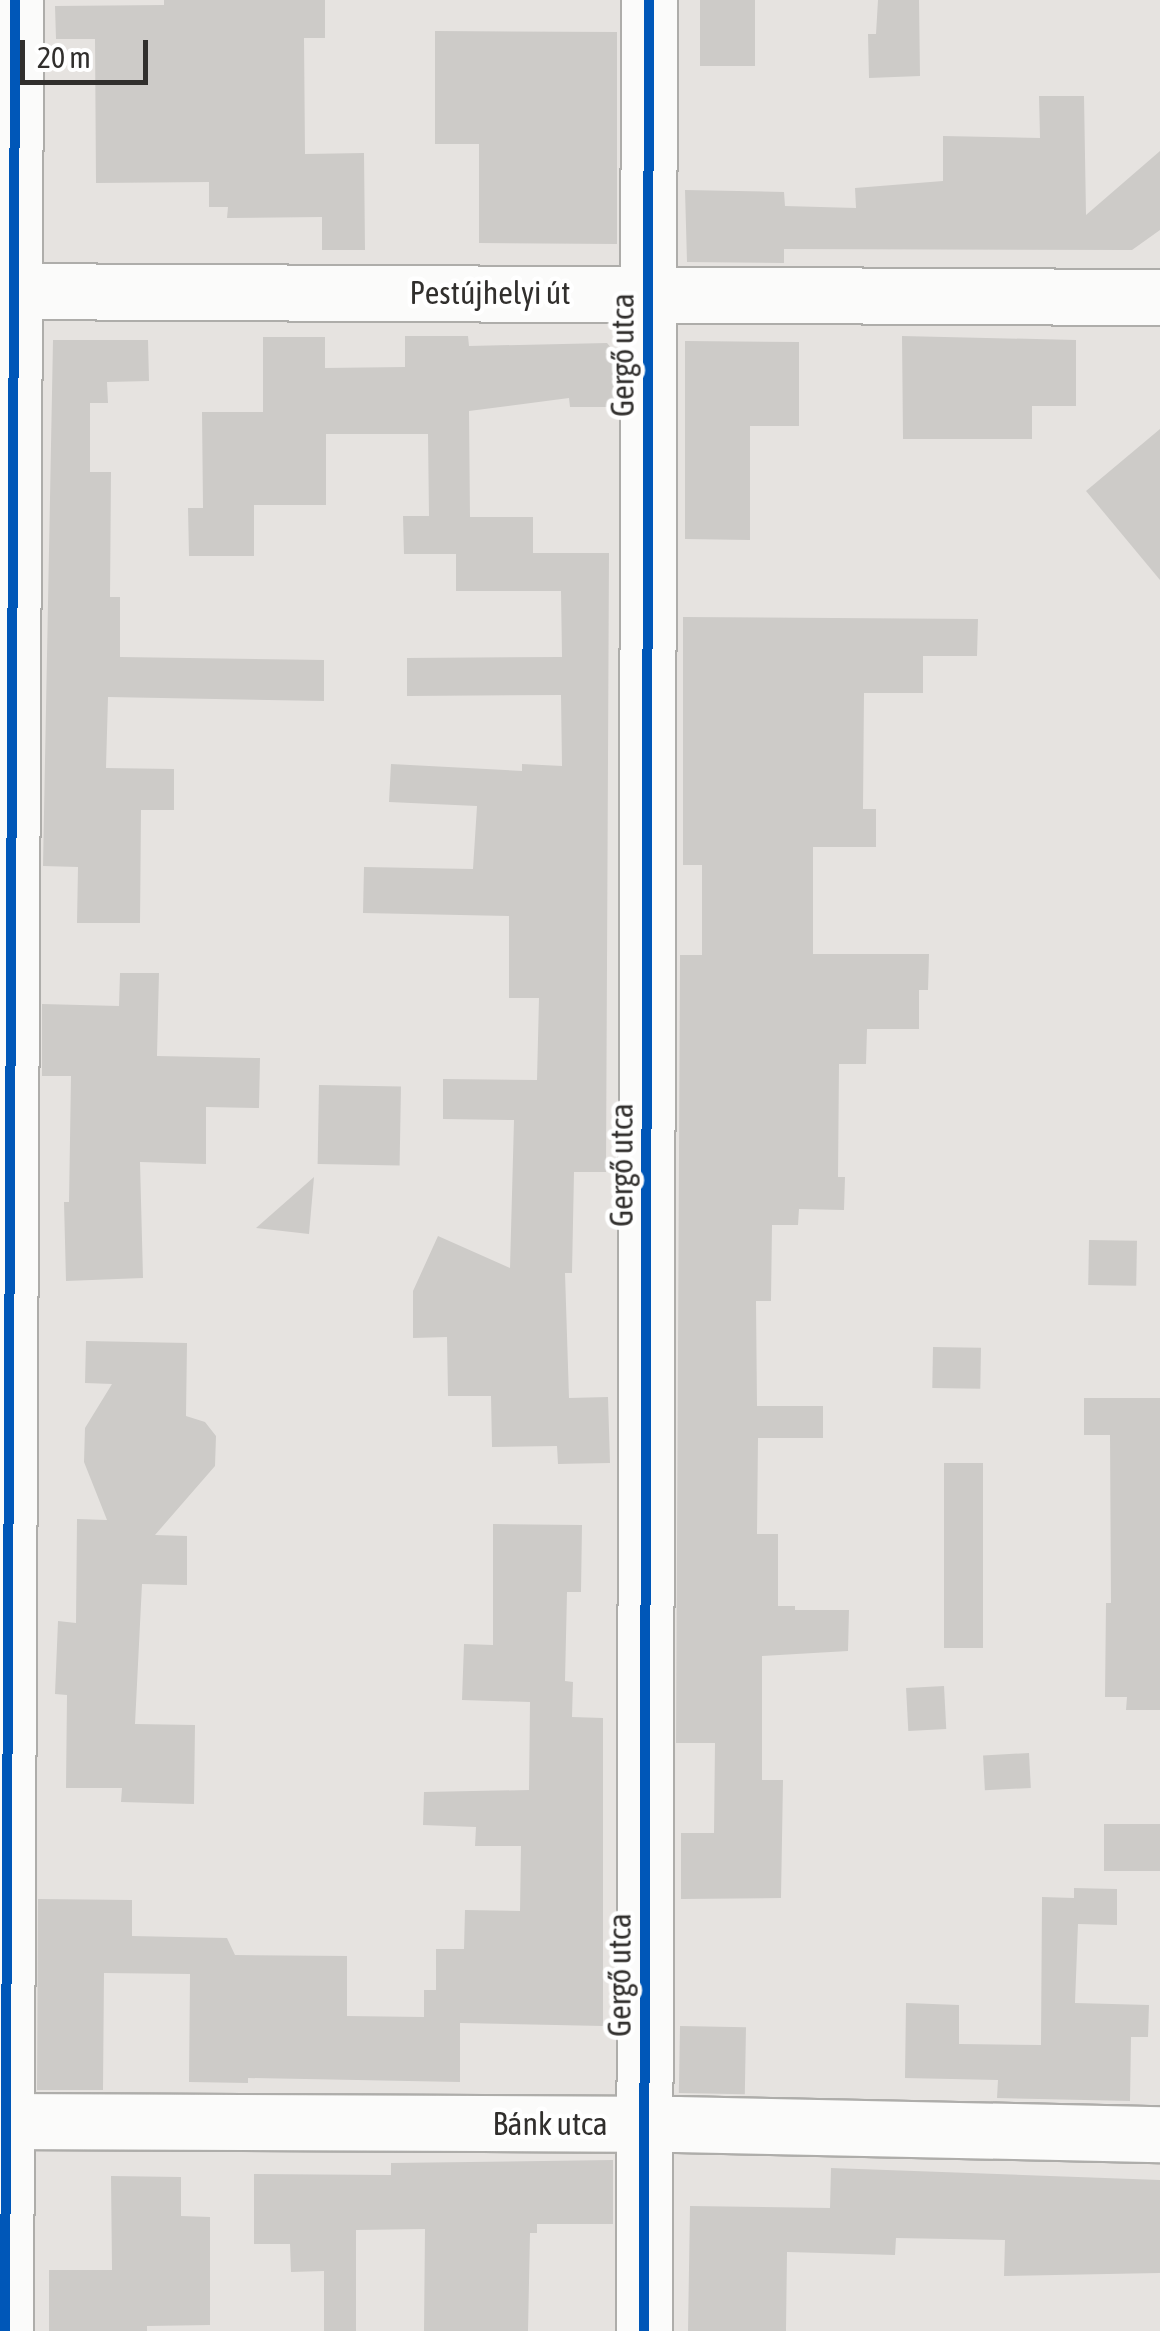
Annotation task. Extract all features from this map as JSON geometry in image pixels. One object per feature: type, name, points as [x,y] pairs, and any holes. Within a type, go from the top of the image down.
[{"type":"street","points":[[5,2331],[1,2121],[8,291],[15,0]]},
{"type":"street","name":"Gergő utca","points":[[644,2331],[649,0]]},
{"type":"street","name":"Pestújhelyi út","points":[[8,291],[1160,297]]},
{"type":"street","name":"Bánk utca","points":[[1,2121],[644,2124],[1160,2134]]},
{"type":"building","points":[[164,0],[325,0],[325,38],[304,38],[305,154],[364,153],[365,250],[322,250],[322,217],[227,218],[228,207],[209,207],[209,182],[96,183],[95,39],[56,39],[55,6],[164,5]]},
{"type":"building","points":[[700,0],[755,0],[755,66],[700,66]]},
{"type":"building","points":[[878,0],[919,0],[920,76],[869,78],[868,34],[876,34]]},
{"type":"building","points":[[435,31],[617,32],[617,244],[479,243],[479,144],[435,144]]},
{"type":"building","points":[[1039,96],[1084,96],[1086,215],[1160,151],[1160,230],[1132,250],[784,249],[784,263],[687,262],[685,190],[784,192],[785,206],[856,208],[855,188],[943,181],[943,136],[1040,138]]},
{"type":"building","points":[[405,336],[468,336],[469,346],[607,343],[617,355],[617,407],[570,407],[569,398],[469,411],[470,517],[533,517],[533,553],[609,553],[606,1172],[574,1172],[572,1273],[565,1273],[569,1398],[608,1397],[610,1463],[558,1464],[557,1446],[492,1447],[491,1396],[448,1396],[447,1337],[413,1338],[413,1291],[438,1236],[510,1268],[514,1120],[443,1119],[443,1079],[537,1080],[539,998],[509,998],[509,916],[363,913],[364,867],[473,869],[477,806],[389,802],[391,764],[522,771],[522,764],[562,766],[561,695],[407,696],[407,658],[562,657],[561,591],[456,591],[456,554],[404,554],[403,516],[429,516],[428,434],[326,434],[326,505],[254,505],[254,556],[189,556],[188,508],[203,508],[202,412],[263,412],[263,337],[325,337],[325,368],[405,367]]},
{"type":"building","points":[[902,336],[1076,340],[1076,406],[1032,406],[1032,439],[903,439]]},
{"type":"building","points":[[53,340],[148,340],[149,381],[107,382],[108,403],[90,403],[90,472],[111,472],[110,597],[120,597],[120,657],[324,660],[324,701],[108,697],[106,768],[174,769],[174,810],[141,810],[140,923],[77,923],[78,867],[43,866]]},
{"type":"building","points":[[685,341],[799,342],[799,426],[750,426],[750,540],[685,539]]},
{"type":"building","points":[[1160,429],[1160,580],[1086,491]]},
{"type":"building","points":[[683,617],[978,619],[977,656],[923,656],[923,693],[864,693],[863,809],[876,809],[876,847],[813,847],[813,954],[929,954],[928,990],[919,990],[919,1029],[867,1029],[866,1064],[839,1064],[838,1177],[845,1177],[844,1210],[799,1209],[798,1225],[772,1225],[771,1301],[756,1301],[757,1406],[823,1406],[823,1438],[758,1438],[757,1534],[778,1534],[778,1606],[795,1606],[795,1610],[849,1610],[848,1651],[762,1656],[762,1780],[783,1780],[781,1898],[681,1899],[681,1833],[714,1833],[715,1743],[676,1743],[680,955],[702,955],[702,865],[683,865]]},
{"type":"building","points":[[120,973],[159,973],[157,1056],[260,1058],[259,1108],[206,1107],[206,1164],[140,1162],[143,1278],[66,1281],[64,1202],[69,1202],[71,1076],[42,1076],[42,1004],[119,1006]]},
{"type":"building","points":[[319,1085],[401,1086],[400,1165],[318,1164]]},
{"type":"building","points":[[314,1177],[309,1234],[256,1228]]},
{"type":"building","points":[[1089,1240],[1137,1241],[1136,1286],[1088,1285]]},
{"type":"building","points":[[86,1341],[187,1343],[186,1416],[205,1422],[216,1436],[215,1466],[155,1535],[187,1536],[187,1585],[142,1584],[135,1724],[195,1725],[194,1804],[121,1802],[122,1788],[66,1788],[67,1695],[55,1694],[58,1621],[76,1623],[77,1519],[107,1520],[84,1462],[85,1428],[112,1384],[85,1383]]},
{"type":"building","points":[[933,1347],[981,1348],[980,1389],[932,1388]]},
{"type":"building","points":[[1084,1398],[1160,1398],[1160,1710],[1126,1710],[1127,1697],[1105,1697],[1106,1603],[1111,1603],[1110,1435],[1084,1435]]},
{"type":"building","points":[[944,1463],[983,1463],[983,1648],[944,1648]]},
{"type":"building","points":[[493,1524],[582,1525],[581,1592],[567,1592],[565,1681],[573,1682],[572,1717],[603,1718],[603,2026],[460,2023],[460,2082],[248,2078],[248,2083],[189,2082],[190,1974],[104,1973],[103,2090],[37,2090],[38,1899],[132,1900],[132,1936],[227,1938],[235,1955],[347,1956],[347,2016],[424,2017],[424,1990],[436,1990],[436,1949],[464,1949],[465,1910],[520,1911],[521,1846],[475,1846],[476,1827],[423,1825],[424,1792],[529,1790],[530,1702],[462,1700],[464,1644],[493,1645]]},
{"type":"building","points":[[944,1686],[946,1729],[908,1731],[906,1688]]},
{"type":"building","points":[[1029,1753],[1031,1788],[985,1790],[983,1755]]},
{"type":"building","points":[[1104,1824],[1160,1824],[1160,1871],[1104,1871]]},
{"type":"building","points":[[1074,1888],[1117,1889],[1117,1925],[1078,1924],[1075,2003],[1149,2005],[1148,2037],[1131,2037],[1130,2101],[997,2098],[998,2080],[905,2078],[906,2003],[959,2005],[959,2044],[1041,2045],[1042,1897],[1074,1898]]},
{"type":"building","points":[[680,2026],[746,2027],[745,2094],[679,2093]]},
{"type":"building","points":[[613,2160],[613,2224],[537,2224],[537,2233],[530,2233],[528,2331],[424,2331],[425,2229],[356,2230],[356,2331],[324,2331],[324,2271],[291,2272],[290,2244],[254,2244],[254,2174],[391,2175],[391,2163]]},
{"type":"building","points":[[831,2168],[1160,2180],[1160,2273],[1004,2276],[1005,2240],[896,2238],[895,2255],[787,2252],[786,2331],[688,2331],[690,2206],[830,2208]]},
{"type":"building","points":[[111,2176],[181,2177],[181,2216],[210,2217],[210,2325],[147,2326],[147,2331],[49,2331],[49,2270],[112,2270]]},
{"type":"cycle path","points":[[5,2331],[15,0]]},
{"type":"cycle path","points":[[644,2331],[649,0]]}]
